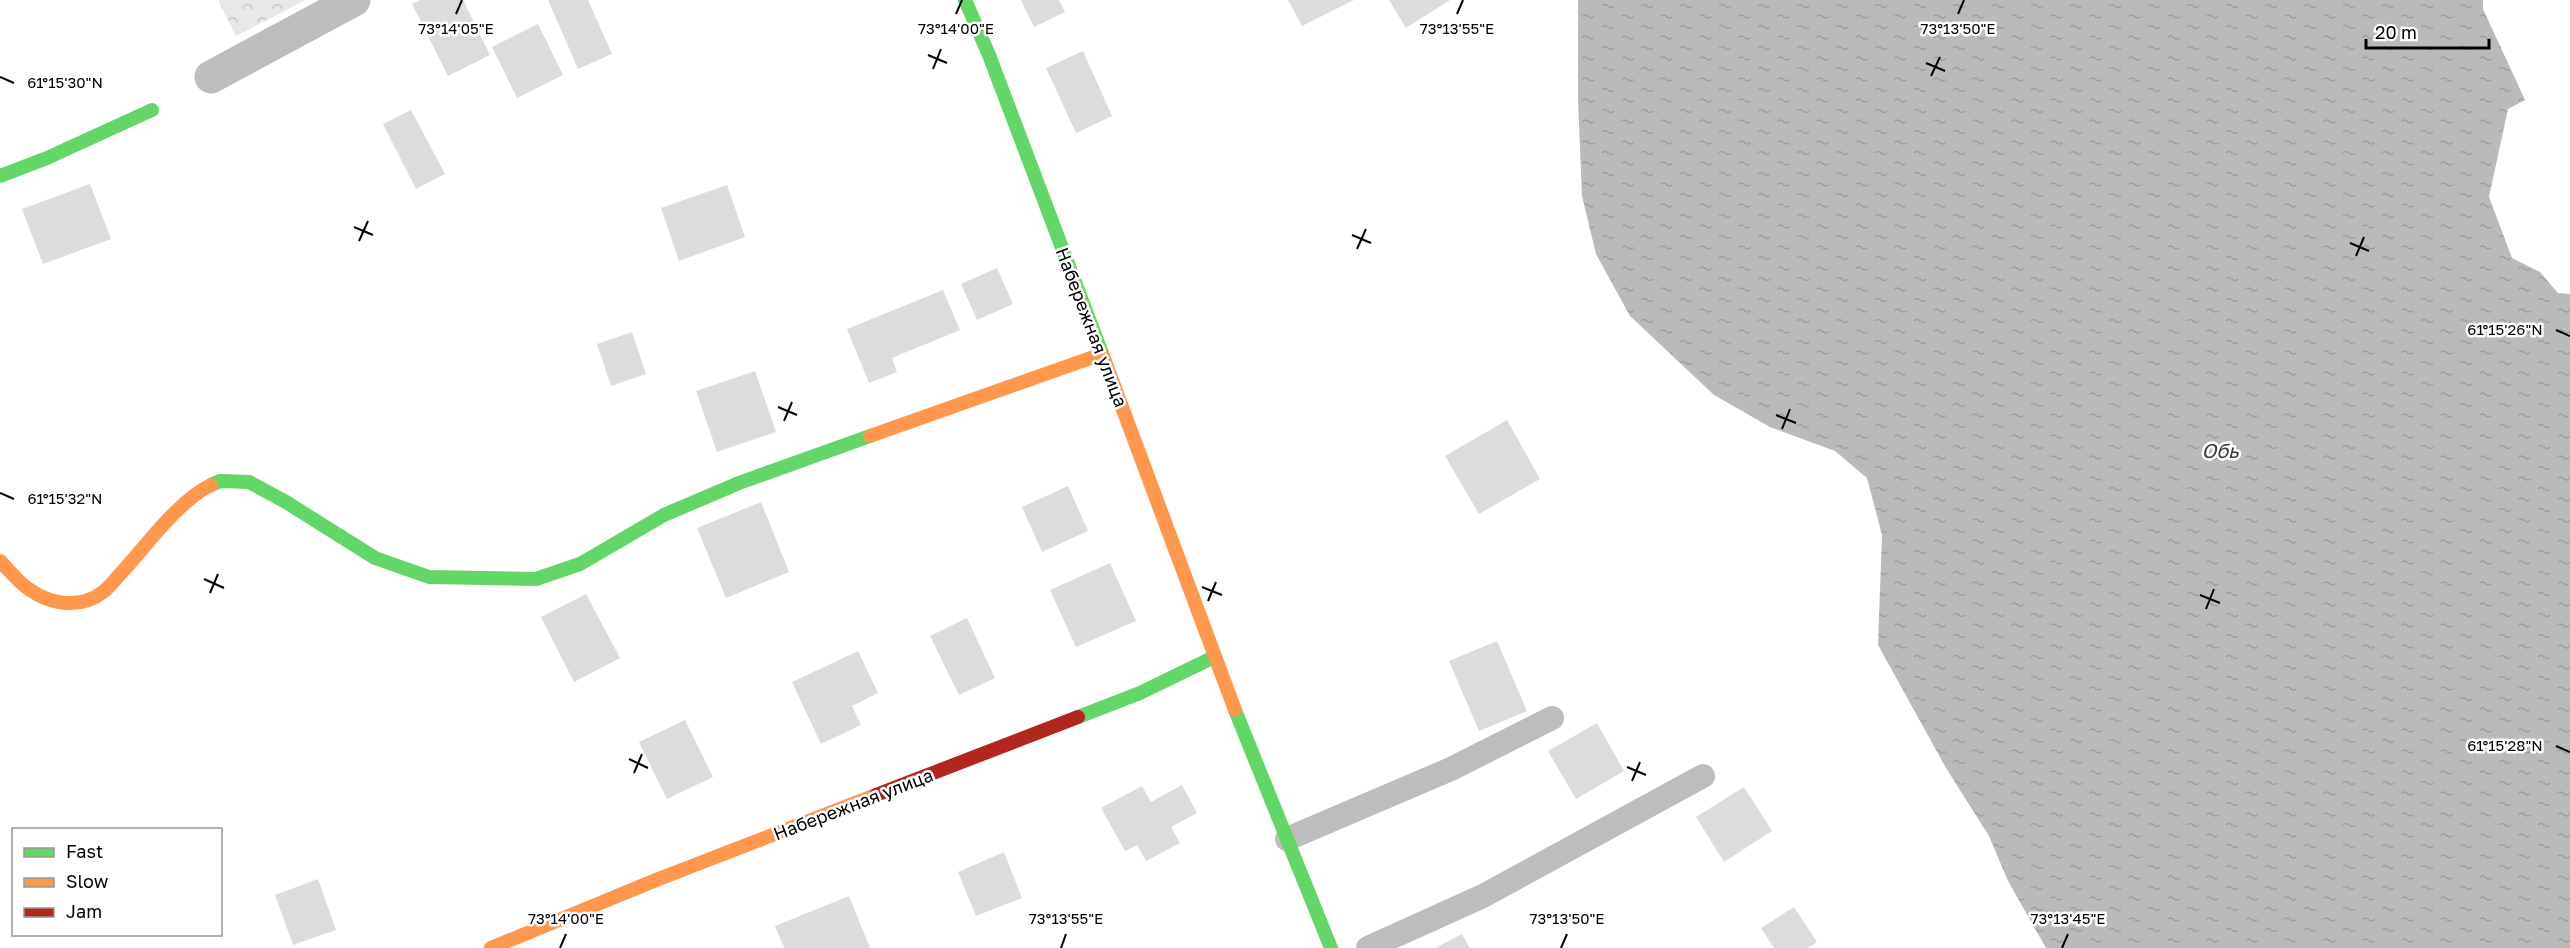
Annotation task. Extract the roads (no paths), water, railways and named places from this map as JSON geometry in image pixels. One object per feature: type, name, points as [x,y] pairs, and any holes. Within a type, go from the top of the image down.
[{"type":"street","points":[[212,77],[354,0]]},
{"type":"street","name":"Набережная улица","points":[[965,0],[989,55],[1179,555],[1214,657],[1331,948]]},
{"type":"street","points":[[0,176],[46,158],[152,110]]},
{"type":"street","points":[[0,561],[28,589],[44,598],[64,604],[84,601],[103,592],[179,510],[201,490],[220,482],[249,482],[286,502],[375,558],[429,577],[536,579],[580,564],[664,515],[739,483],[1102,354]]},
{"type":"street","name":"Набережная улица","points":[[491,948],[656,880],[1140,693],[1214,657]]},
{"type":"lane","points":[[1287,839],[1451,769],[1552,718]]},
{"type":"lane","points":[[1368,948],[1483,896],[1703,776]]},
{"type":"water","name":"Обь","points":[[1578,0],[2483,0],[2483,9],[2525,100],[2508,109],[2489,197],[2512,258],[2540,272],[2558,293],[2570,294],[2570,948],[2046,948],[2008,881],[1989,836],[1946,768],[1878,645],[1882,535],[1867,478],[1835,451],[1770,427],[1714,395],[1630,316],[1596,254],[1582,196],[1578,100]]}]
